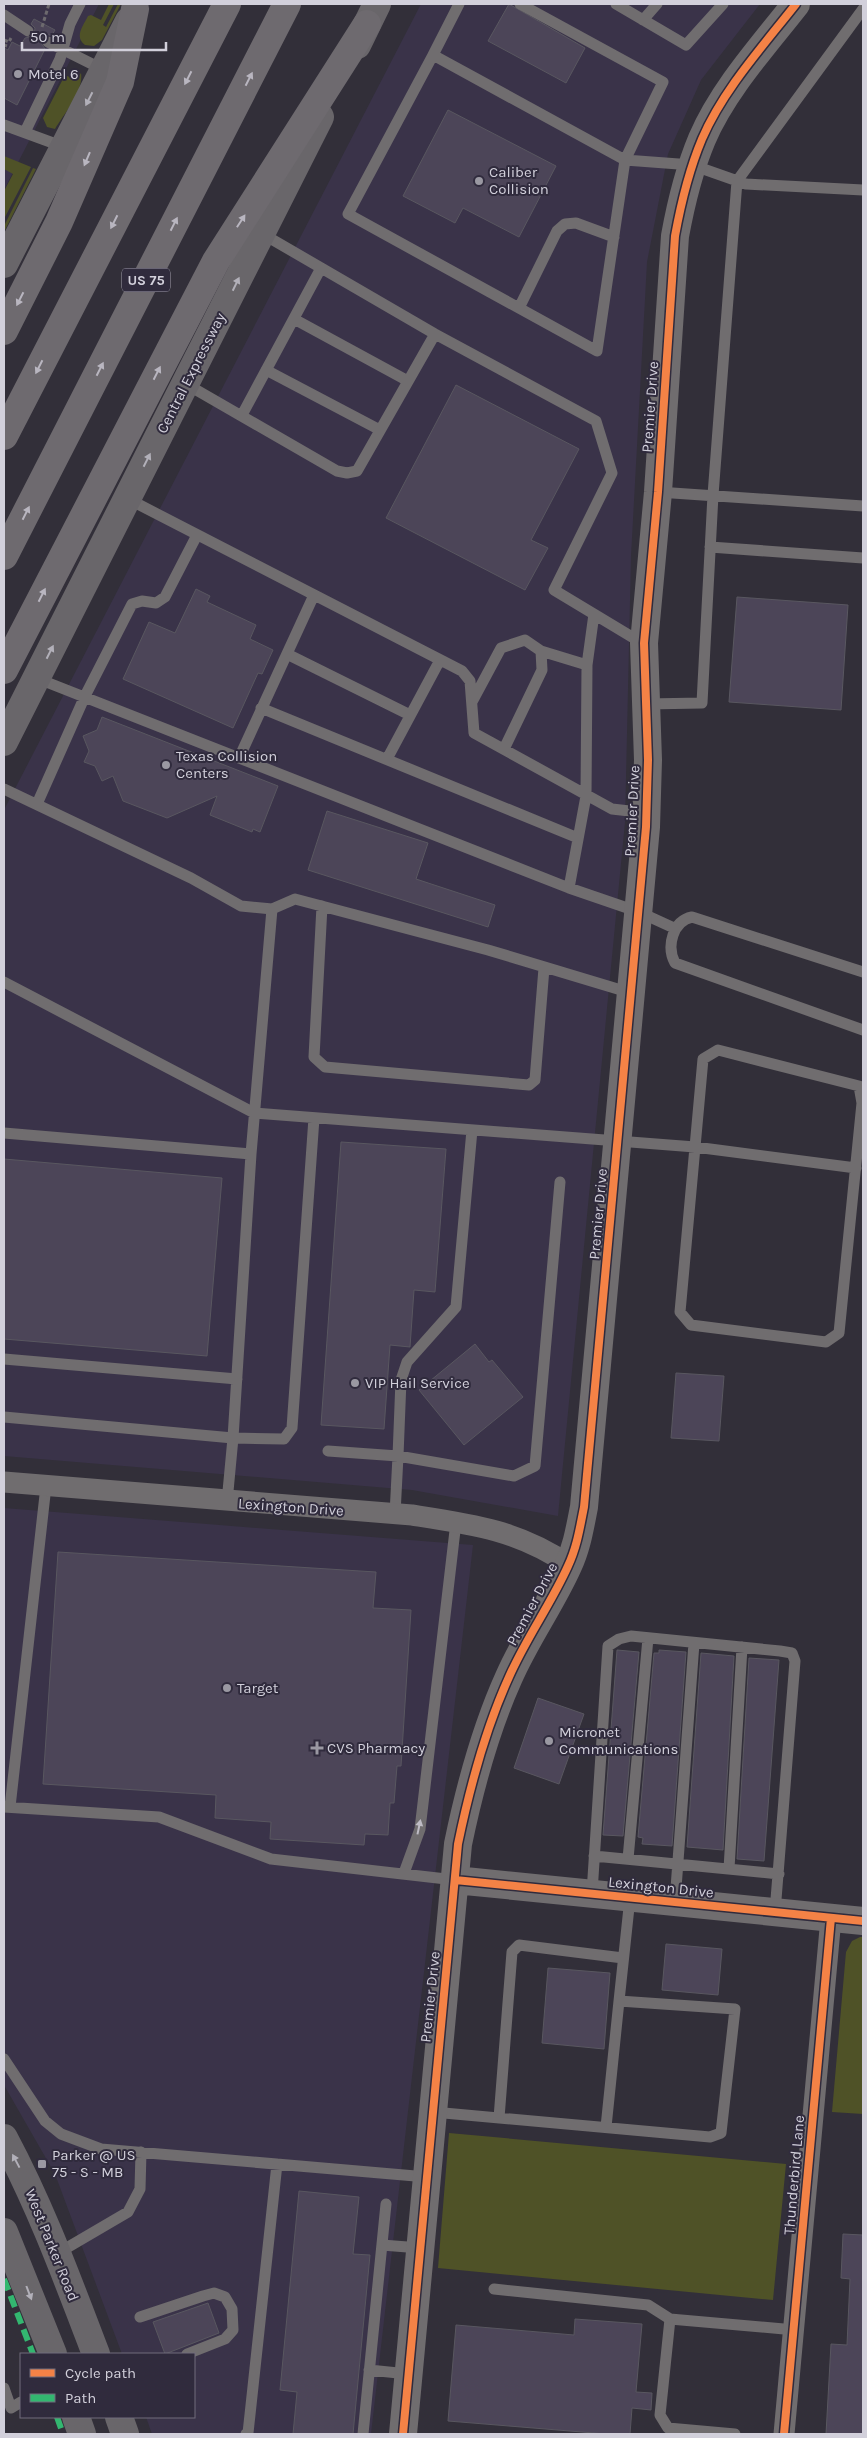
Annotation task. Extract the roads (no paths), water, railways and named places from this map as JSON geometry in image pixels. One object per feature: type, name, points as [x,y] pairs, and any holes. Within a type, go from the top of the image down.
[{"type":"highway","points":[[4,436],[227,4]]},
{"type":"highway","name":"US 75","points":[[4,556],[287,4]]},
{"type":"highway","points":[[4,331],[59,222],[120,82],[136,7]]},
{"type":"highway","points":[[4,670],[216,261],[372,14]]},
{"type":"main road","points":[[4,264],[136,7]]},
{"type":"main road","name":"Central Expressway","points":[[4,742],[372,14]]},
{"type":"main road","name":"West Parker Road","points":[[4,2138],[58,2253],[96,2353]]},
{"type":"main road","points":[[4,2232],[12,2272],[52,2353]]},
{"type":"main road","points":[[12,2272],[58,2253]]},
{"type":"main road","points":[[76,2418],[82,2434]]},
{"type":"main road","points":[[119,2418],[125,2434]]},
{"type":"street","name":"Premier Drive","points":[[402,2434],[458,1844],[466,1805],[493,1714],[510,1675],[569,1565],[578,1540],[587,1488],[647,814],[648,760],[644,644],[658,492],[675,236],[681,203],[702,138],[721,104],[796,4]]},
{"type":"street","name":"Lexington Drive","points":[[4,1482],[227,1502],[395,1514],[456,1522],[519,1538],[544,1548],[569,1565]]},
{"type":"street","name":"Lexington Drive","points":[[455,1880],[863,1921]]},
{"type":"street","name":"Thunderbird Lane","points":[[784,2434],[795,2330],[831,1918]]},
{"type":"lane","points":[[25,132],[63,49],[70,24],[80,4]]},
{"type":"lane","points":[[459,4],[348,214],[597,351],[626,160],[663,82],[520,4]]},
{"type":"lane","points":[[616,4],[686,45],[723,4]]},
{"type":"lane","points":[[643,20],[658,4]]},
{"type":"lane","points":[[646,704],[702,703],[713,495],[737,181],[863,9]]},
{"type":"lane","points":[[4,15],[28,32]]},
{"type":"lane","points":[[48,42],[104,70]]},
{"type":"lane","points":[[433,55],[626,160],[692,165],[746,184],[863,190]]},
{"type":"lane","points":[[4,125],[64,147]]},
{"type":"lane","points":[[519,308],[557,231],[565,224],[576,223],[614,237]]},
{"type":"lane","points":[[261,233],[435,334],[596,421],[612,473],[554,590],[644,644]]},
{"type":"lane","points":[[242,415],[321,268]]},
{"type":"lane","points":[[294,319],[408,381]]},
{"type":"lane","points":[[186,384],[337,471],[347,473],[357,471],[435,334]]},
{"type":"lane","points":[[266,370],[380,430]]},
{"type":"lane","points":[[658,492],[863,506]]},
{"type":"lane","points":[[128,498],[462,671],[470,681],[470,704],[474,733],[612,809],[647,814]]},
{"type":"lane","points":[[37,804],[86,696],[132,604],[142,601],[156,603],[165,597],[197,535]]},
{"type":"lane","points":[[710,547],[863,558]]},
{"type":"lane","points":[[239,758],[314,595]]},
{"type":"lane","points":[[569,888],[586,796],[587,665],[594,614]]},
{"type":"lane","points":[[470,704],[501,648],[525,640],[542,650],[587,665]]},
{"type":"lane","points":[[504,749],[542,670],[542,650]]},
{"type":"lane","points":[[287,654],[410,715]]},
{"type":"lane","points":[[386,759],[440,660]]},
{"type":"lane","points":[[36,678],[86,696],[569,888],[639,912],[674,928]]},
{"type":"lane","points":[[262,708],[578,838]]},
{"type":"lane","points":[[4,789],[191,878],[241,906],[272,909],[295,899],[488,950],[631,993]]},
{"type":"lane","points":[[322,906],[314,1057],[325,1066],[529,1084],[535,1080],[544,968]]},
{"type":"lane","points":[[227,1502],[233,1438],[254,1112],[272,909]]},
{"type":"lane","points":[[863,972],[692,916],[683,919],[674,928],[671,955],[675,962],[863,1030]]},
{"type":"lane","points":[[4,982],[254,1112],[694,1147],[856,1168]]},
{"type":"lane","points":[[718,1050],[859,1086],[862,1103],[839,1333],[826,1342],[690,1325],[680,1312],[694,1147],[703,1059],[718,1050]]},
{"type":"lane","points":[[4,1417],[233,1438],[284,1440],[292,1428],[314,1118]]},
{"type":"lane","points":[[395,1514],[401,1380],[407,1362],[456,1307],[472,1130]]},
{"type":"lane","points":[[4,1134],[251,1154]]},
{"type":"lane","points":[[328,1451],[398,1456],[514,1476],[535,1466],[560,1182]]},
{"type":"lane","points":[[4,1359],[237,1379]]},
{"type":"lane","points":[[46,1486],[7,1807],[159,1817],[272,1860],[455,1880]]},
{"type":"lane","points":[[404,1874],[420,1829],[456,1522]]},
{"type":"lane","points":[[592,1894],[608,1646],[625,1637],[742,1647],[792,1653],[794,1661],[776,1912]]},
{"type":"lane","points":[[628,1859],[648,1638]]},
{"type":"lane","points":[[674,1902],[694,1643]]},
{"type":"lane","points":[[729,1869],[742,1647]]},
{"type":"lane","points":[[594,1856],[779,1874]]},
{"type":"lane","points":[[606,2128],[630,1898]]},
{"type":"lane","points":[[499,2118],[512,1952],[519,1945],[623,1958]]},
{"type":"lane","points":[[433,2112],[710,2137],[721,2133],[735,2009],[619,2001]]},
{"type":"lane","points":[[4,2059],[45,2121],[61,2134],[101,2149],[427,2177]]},
{"type":"lane","points":[[58,2253],[128,2212],[140,2189],[142,2152]]},
{"type":"lane","points":[[246,2434],[248,2434],[277,2164]]},
{"type":"lane","points":[[363,2434],[386,2204]]},
{"type":"lane","points":[[382,2245],[420,2248]]},
{"type":"lane","points":[[494,2289],[648,2305],[670,2318],[795,2330]]},
{"type":"lane","points":[[140,2317],[214,2293],[225,2297],[232,2309],[233,2330],[225,2339],[190,2353]]},
{"type":"lane","points":[[670,2318],[660,2415],[668,2428],[735,2434]]},
{"type":"lane","points":[[370,2370],[408,2374]]},
{"type":"lane","points":[[4,2388],[12,2407]]},
{"type":"place","name":"Motel 6","points":[[18,74]]},
{"type":"place","name":"Caliber Collision","points":[[479,181]]},
{"type":"place","name":"Texas Collision Centers","points":[[166,765]]},
{"type":"place","name":"VIP Hail Service","points":[[355,1383]]},
{"type":"place","name":"Target","points":[[227,1688]]},
{"type":"place","name":"Micronet Communications","points":[[549,1741]]},
{"type":"place","name":"CVS Pharmacy","points":[[317,1748]]},
{"type":"place","name":"Parker @ US 75 - S - MB","points":[[42,2164]]}]
